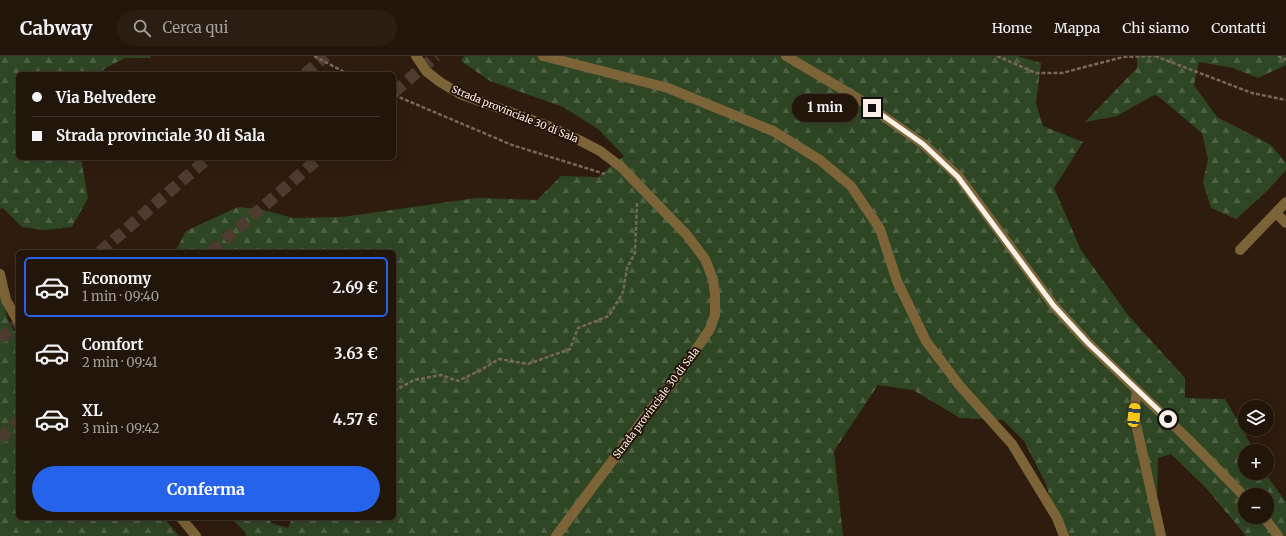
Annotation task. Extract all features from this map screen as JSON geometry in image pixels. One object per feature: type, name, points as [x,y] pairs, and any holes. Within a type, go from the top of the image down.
[{"type":"street","name":"Strada provinciale 30 di Sala","points":[[416,56],[426,71],[440,82],[460,94],[551,127],[579,140],[600,152],[621,167],[686,234],[705,259],[714,287],[716,315],[710,329],[677,378],[648,413],[556,536]]},
{"type":"street","points":[[542,56],[668,88],[773,131],[820,160],[851,186],[880,229],[897,281],[926,340],[960,386],[1012,444],[1057,518],[1064,536]]},
{"type":"street","points":[[786,56],[859,99],[923,144],[958,177],[1054,306],[1088,343],[1188,439],[1238,490]]},
{"type":"street","points":[[1240,250],[1286,202]]},
{"type":"street","points":[[1276,213],[1286,223]]},
{"type":"street","points":[[0,274],[6,300],[16,318]]},
{"type":"street","points":[[1137,390],[1134,415],[1161,536]]},
{"type":"street","points":[[183,520],[196,536]]},
{"type":"street","points":[[1269,524],[1278,536]]},
{"type":"path","points":[[314,56],[344,72]]},
{"type":"path","points":[[997,56],[1036,73],[1062,73],[1123,57],[1155,56],[1252,93],[1286,100]]},
{"type":"path","points":[[1277,56],[1286,60]]},
{"type":"path","points":[[396,96],[512,145],[608,175]]},
{"type":"path","points":[[396,390],[414,380],[441,375],[458,381],[499,359],[528,364],[570,349],[578,328],[609,316],[623,292],[628,268],[634,253],[637,184]]},
{"type":"green space","points":[[0,56],[150,56],[151,58],[125,58],[104,69],[102,72],[16,72],[16,160],[81,160],[88,198],[72,227],[44,230],[22,227],[3,208],[0,209]]},
{"type":"green space","points":[[464,56],[1017,56],[1041,63],[1036,103],[1043,126],[1083,142],[1054,188],[1081,250],[1128,315],[1185,378],[1185,398],[1225,399],[1238,421],[1238,436],[1246,436],[1250,444],[1238,444],[1238,480],[1270,480],[1286,502],[1286,536],[1246,536],[1206,488],[1171,454],[1158,458],[1156,536],[1063,536],[1045,482],[1024,441],[1003,420],[960,418],[913,390],[878,385],[834,451],[843,536],[246,536],[245,532],[233,520],[270,520],[271,523],[288,528],[291,520],[396,520],[396,250],[176,250],[186,231],[238,207],[260,209],[293,218],[342,217],[477,198],[537,200],[561,176],[598,177],[624,156],[598,129],[563,107],[490,81],[461,61]]},
{"type":"green space","points":[[1137,56],[1286,56],[1286,65],[1258,78],[1233,68],[1199,62],[1194,85],[1217,117],[1271,145],[1286,163],[1286,170],[1267,191],[1236,219],[1211,208],[1203,182],[1208,159],[1202,133],[1158,96],[1154,95],[1117,116],[1085,122],[1137,68]]},
{"type":"green space","points":[[0,267],[7,318],[16,334],[16,520],[166,520],[179,536],[0,536]]},
{"type":"tunnel","points":[[307,72],[326,56]]},
{"type":"tunnel","points":[[396,90],[436,56]]},
{"type":"tunnel","points":[[102,250],[206,160]]},
{"type":"tunnel","points":[[213,250],[317,160]]},
{"type":"tunnel","points":[[0,339],[16,326]]},
{"type":"tunnel","points":[[0,439],[16,423]]},
{"type":"route","points":[[872,108],[923,144],[958,177],[1054,306],[1088,343],[1168,419]]}]
